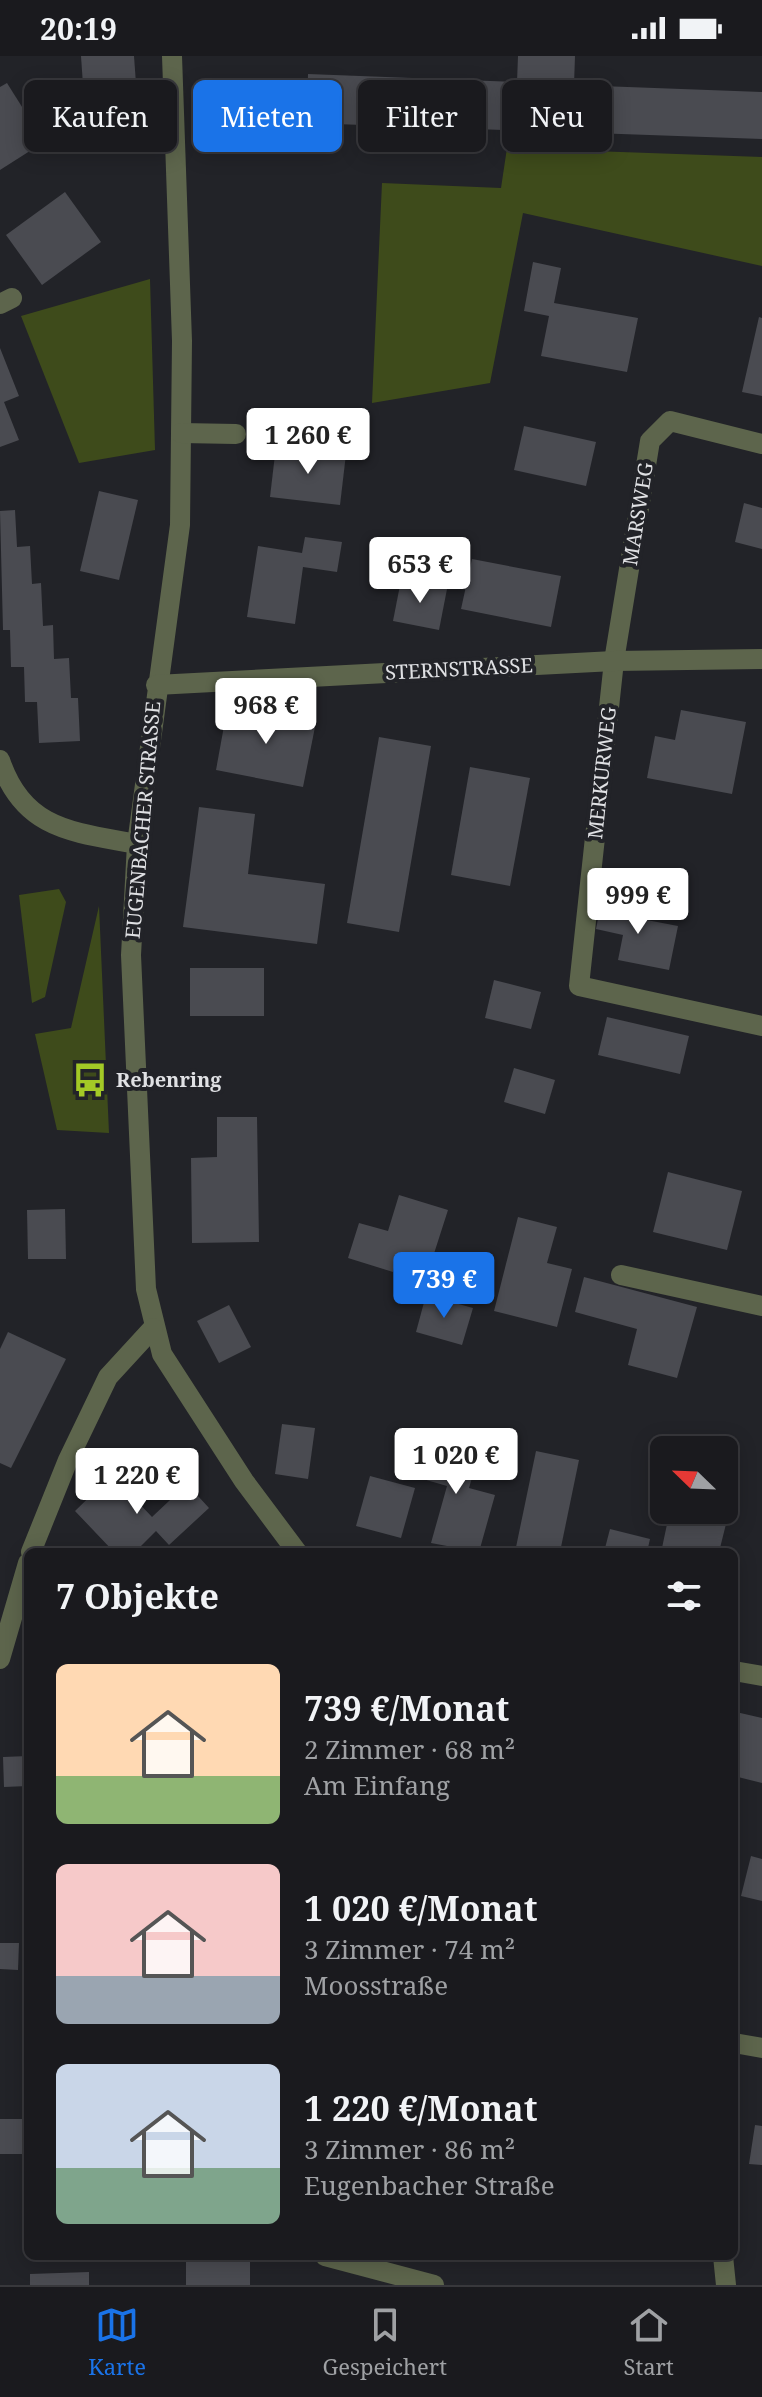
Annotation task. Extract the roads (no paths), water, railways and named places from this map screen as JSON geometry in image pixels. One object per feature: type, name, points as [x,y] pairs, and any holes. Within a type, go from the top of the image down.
[{"type":"street","name":"EUGENBACHER STRASSE","points":[[172,56],[182,341],[180,525],[156,685],[137,844],[131,955],[146,1289],[153,1328],[162,1354],[244,1481],[294,1548]]},
{"type":"street","name":"MARSWEG","points":[[614,661],[650,441],[670,421],[762,444]]},
{"type":"street","points":[[181,433],[236,434]]},
{"type":"street","name":"STERNSTRASSE","points":[[156,685],[614,661],[762,659]]},
{"type":"street","name":"MERKURWEG","points":[[614,661],[579,986],[762,1026]]},
{"type":"street","points":[[0,760],[8,784],[29,812],[57,827],[137,844]]},
{"type":"street","points":[[621,1275],[762,1306]]},
{"type":"street","points":[[33,1548],[68,1460],[108,1377],[153,1328]]},
{"type":"street","points":[[0,1659],[24,1577]]},
{"type":"street","points":[[738,1672],[762,1676]]},
{"type":"street","points":[[738,2044],[762,2048]]},
{"type":"street","points":[[340,2260],[434,2285]]},
{"type":"street","points":[[723,2260],[726,2285]]},
{"type":"place","name":"Rebenring","points":[[90,1080]]}]
